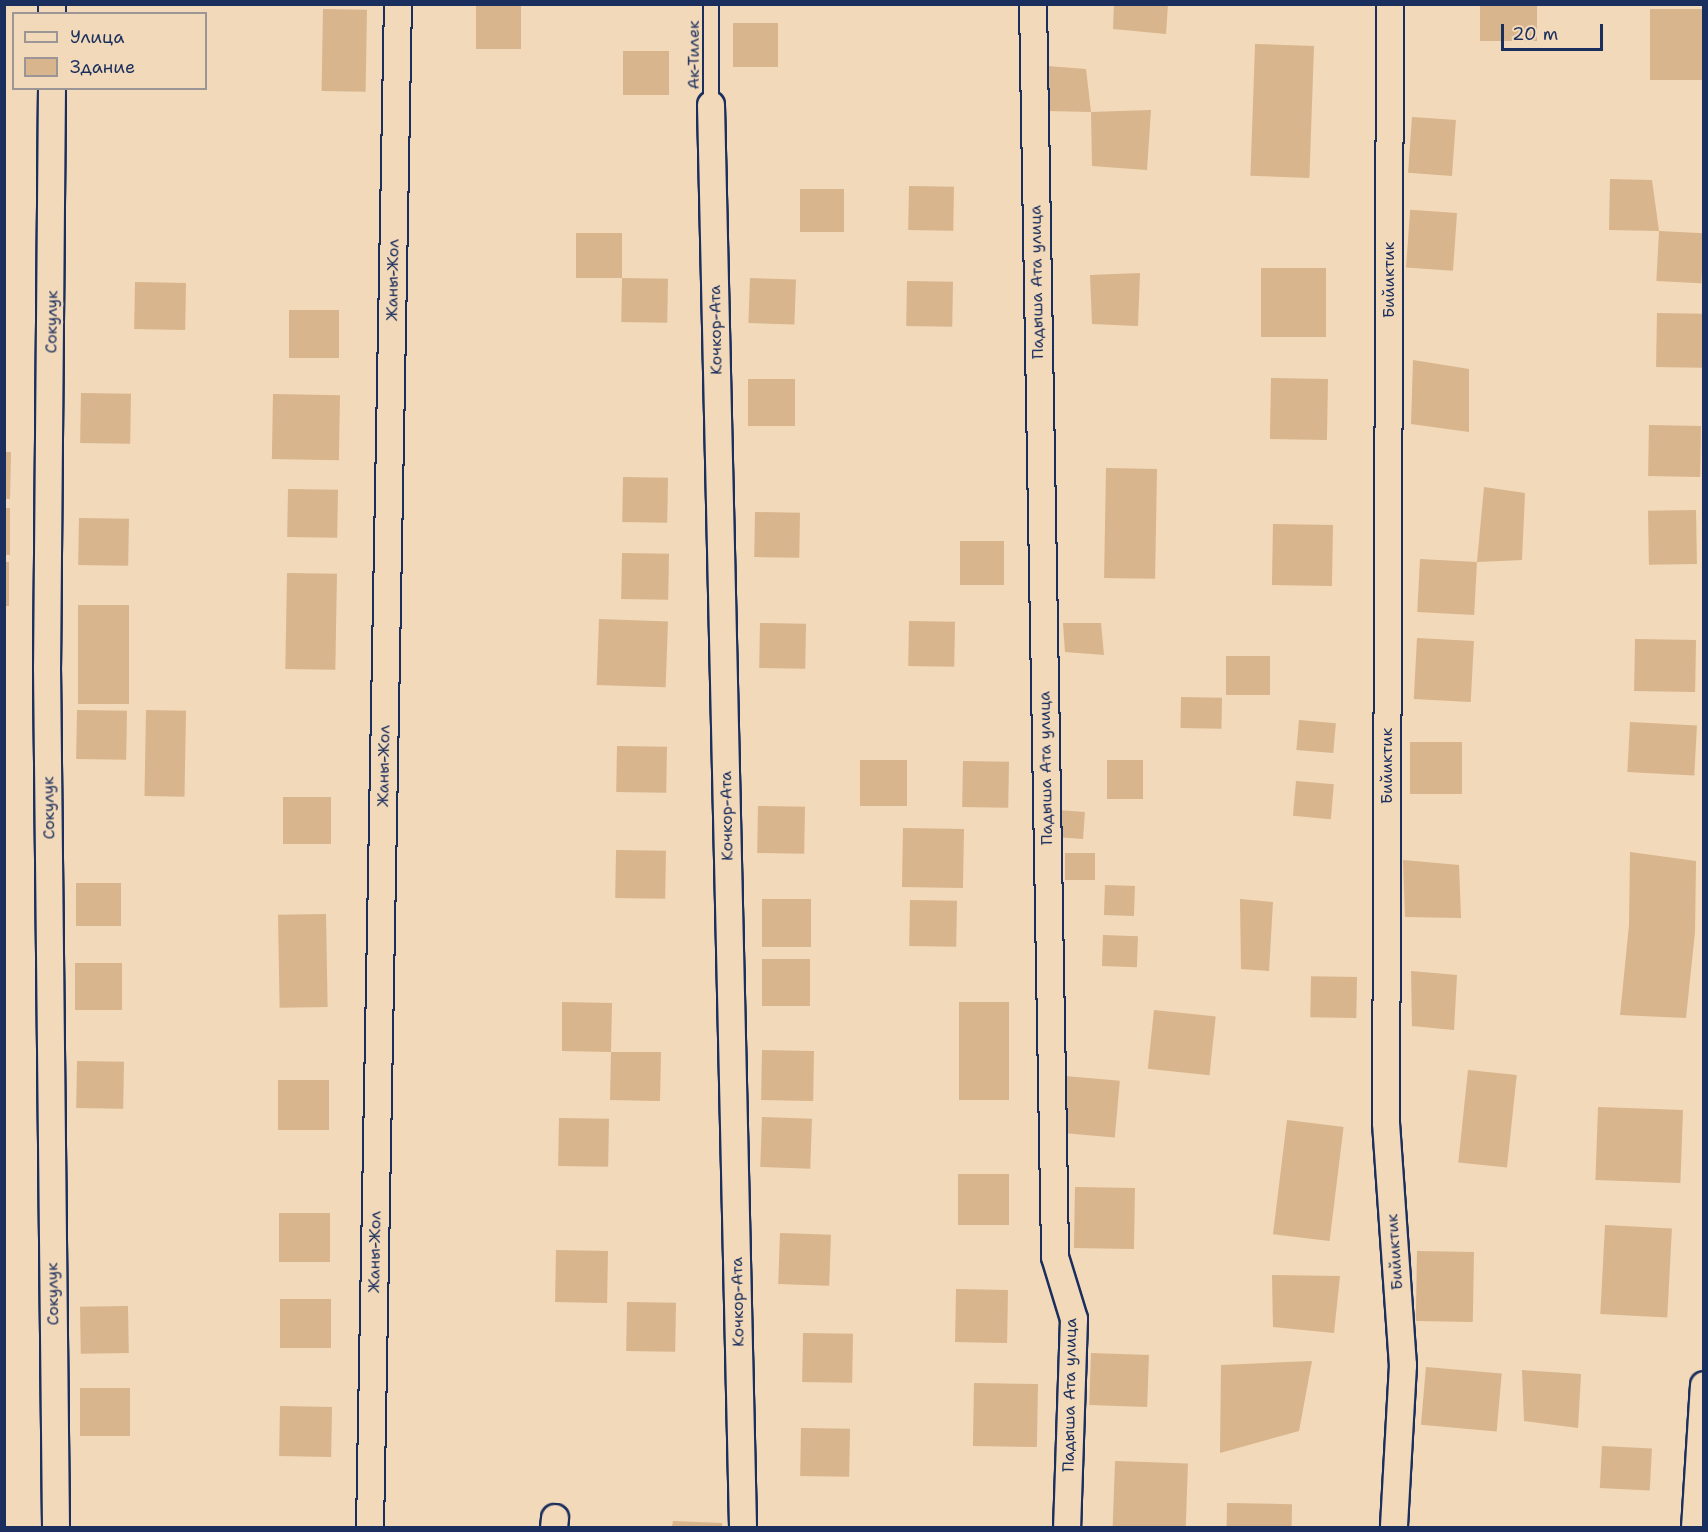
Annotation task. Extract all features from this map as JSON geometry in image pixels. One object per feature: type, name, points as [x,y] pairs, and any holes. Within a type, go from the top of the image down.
[{"type":"street","name":"Жаны-Жол","points":[[370,1527],[398,4]]},
{"type":"street","name":"Падыша Ата улица","points":[[1033,4],[1055,1257],[1074,1319],[1067,1527]]},
{"type":"street","name":"Бийиктик","points":[[1390,4],[1386,1122],[1403,1365],[1394,1527]]},
{"type":"street","name":"Сокулук","points":[[52,90],[47,667],[56,1527]]},
{"type":"street","name":"Кочкор-Ата","points":[[711,105],[743,1527]]},
{"type":"street","points":[[1695,1527],[1704,1385]]},
{"type":"lane","name":"Ак-Тилек","points":[[711,4],[711,105]]},
{"type":"building","points":[[1114,4],[1168,4],[1166,34],[1113,29]]},
{"type":"building","points":[[1480,4],[1537,4],[1537,41],[1480,41]]},
{"type":"building","points":[[476,5],[521,5],[521,49],[476,49]]},
{"type":"building","points":[[323,9],[367,10],[366,92],[322,91]]},
{"type":"building","points":[[1650,9],[1704,9],[1704,80],[1650,80]]},
{"type":"building","points":[[733,23],[778,23],[778,67],[733,67]]},
{"type":"building","points":[[1255,44],[1314,46],[1309,178],[1250,176]]},
{"type":"building","points":[[623,51],[669,51],[669,95],[623,95]]},
{"type":"building","points":[[1047,66],[1086,69],[1091,112],[1047,111]]},
{"type":"building","points":[[1151,110],[1147,170],[1092,166],[1091,112]]},
{"type":"building","points":[[1412,117],[1456,120],[1452,176],[1408,173]]},
{"type":"building","points":[[1610,179],[1652,180],[1659,231],[1609,230]]},
{"type":"building","points":[[909,186],[954,187],[953,231],[908,230]]},
{"type":"building","points":[[800,189],[844,189],[844,232],[800,232]]},
{"type":"building","points":[[1410,210],[1457,213],[1453,271],[1406,268]]},
{"type":"building","points":[[1659,231],[1704,233],[1701,283],[1656,281]]},
{"type":"building","points":[[576,233],[622,233],[622,278],[576,278]]},
{"type":"building","points":[[1261,268],[1326,268],[1326,337],[1261,337]]},
{"type":"building","points":[[1140,273],[1138,326],[1092,324],[1090,275]]},
{"type":"building","points":[[622,278],[668,279],[667,323],[621,322]]},
{"type":"building","points":[[750,278],[796,280],[794,325],[748,323]]},
{"type":"building","points":[[907,281],[953,282],[952,327],[906,326]]},
{"type":"building","points":[[135,282],[186,283],[185,330],[134,329]]},
{"type":"building","points":[[289,310],[339,310],[339,358],[289,358]]},
{"type":"building","points":[[1657,313],[1703,314],[1702,368],[1656,367]]},
{"type":"building","points":[[1413,360],[1469,369],[1469,432],[1411,424]]},
{"type":"building","points":[[1271,378],[1328,379],[1327,440],[1270,439]]},
{"type":"building","points":[[748,379],[795,379],[795,426],[748,426]]},
{"type":"building","points":[[81,393],[131,394],[130,444],[80,443]]},
{"type":"building","points":[[273,394],[340,395],[339,460],[272,459]]},
{"type":"building","points":[[1649,425],[1701,426],[1700,477],[1648,476]]},
{"type":"building","points":[[4,452],[11,452],[10,499],[4,499]]},
{"type":"building","points":[[1106,468],[1157,469],[1155,579],[1104,578]]},
{"type":"building","points":[[623,477],[668,478],[667,523],[622,522]]},
{"type":"building","points":[[1484,487],[1525,493],[1522,560],[1477,562]]},
{"type":"building","points":[[288,489],[338,490],[337,538],[287,537]]},
{"type":"building","points":[[4,508],[10,508],[10,555],[4,555]]},
{"type":"building","points":[[1696,510],[1697,564],[1649,565],[1648,511]]},
{"type":"building","points":[[755,512],[800,513],[799,558],[754,557]]},
{"type":"building","points":[[79,518],[129,519],[128,566],[78,565]]},
{"type":"building","points":[[1273,524],[1333,525],[1332,586],[1272,585]]},
{"type":"building","points":[[960,541],[1004,541],[1004,585],[960,585]]},
{"type":"building","points":[[622,553],[669,554],[668,600],[621,599]]},
{"type":"building","points":[[1420,559],[1477,562],[1474,615],[1417,612]]},
{"type":"building","points":[[4,562],[9,562],[9,606],[4,606]]},
{"type":"building","points":[[287,573],[337,574],[335,670],[285,669]]},
{"type":"building","points":[[78,605],[129,605],[129,704],[78,704]]},
{"type":"building","points":[[599,619],[668,621],[666,687],[597,685]]},
{"type":"building","points":[[909,621],[955,622],[954,667],[908,666]]},
{"type":"building","points":[[760,623],[806,624],[805,669],[759,668]]},
{"type":"building","points":[[1063,623],[1101,623],[1104,655],[1065,652]]},
{"type":"building","points":[[1417,638],[1474,641],[1471,702],[1414,699]]},
{"type":"building","points":[[1635,639],[1696,640],[1695,692],[1634,691]]},
{"type":"building","points":[[1226,656],[1270,656],[1270,695],[1226,695]]},
{"type":"building","points":[[1181,697],[1222,698],[1221,729],[1180,728]]},
{"type":"building","points":[[77,710],[127,711],[126,760],[76,759]]},
{"type":"building","points":[[146,710],[186,711],[184,797],[144,796]]},
{"type":"building","points":[[1299,720],[1336,723],[1333,753],[1296,750]]},
{"type":"building","points":[[1630,722],[1697,726],[1694,775],[1627,772]]},
{"type":"building","points":[[1410,742],[1462,742],[1462,794],[1410,794]]},
{"type":"building","points":[[617,746],[667,747],[666,793],[616,792]]},
{"type":"building","points":[[860,760],[907,760],[907,806],[860,806]]},
{"type":"building","points":[[1107,760],[1143,760],[1143,799],[1107,799]]},
{"type":"building","points":[[963,761],[1009,762],[1008,808],[962,807]]},
{"type":"building","points":[[1296,781],[1334,784],[1331,819],[1293,816]]},
{"type":"building","points":[[283,797],[331,797],[331,844],[283,844]]},
{"type":"building","points":[[758,806],[805,807],[804,854],[757,853]]},
{"type":"building","points":[[1057,810],[1085,812],[1083,839],[1055,837]]},
{"type":"building","points":[[903,828],[964,829],[963,888],[902,887]]},
{"type":"building","points":[[616,850],[666,851],[665,899],[615,898]]},
{"type":"building","points":[[1630,852],[1696,861],[1695,932],[1686,1018],[1620,1015],[1629,925]]},
{"type":"building","points":[[1065,853],[1095,853],[1095,880],[1065,880]]},
{"type":"building","points":[[1403,860],[1459,865],[1461,918],[1405,917]]},
{"type":"building","points":[[76,883],[121,883],[121,926],[76,926]]},
{"type":"building","points":[[1105,885],[1135,886],[1134,916],[1104,915]]},
{"type":"building","points":[[762,899],[811,899],[811,947],[762,947]]},
{"type":"building","points":[[1240,899],[1273,902],[1269,971],[1241,969]]},
{"type":"building","points":[[910,900],[957,901],[956,947],[909,946]]},
{"type":"building","points":[[326,914],[328,1007],[280,1008],[278,915]]},
{"type":"building","points":[[1103,935],[1138,936],[1137,967],[1102,966]]},
{"type":"building","points":[[762,959],[810,959],[810,1006],[762,1006]]},
{"type":"building","points":[[75,963],[122,963],[122,1010],[75,1010]]},
{"type":"building","points":[[1411,971],[1457,975],[1454,1030],[1412,1026]]},
{"type":"building","points":[[1311,976],[1357,977],[1356,1018],[1310,1017]]},
{"type":"building","points":[[562,1002],[612,1003],[611,1052],[562,1051]]},
{"type":"building","points":[[959,1002],[1009,1002],[1009,1100],[959,1100]]},
{"type":"building","points":[[1154,1010],[1216,1016],[1209,1075],[1148,1069]]},
{"type":"building","points":[[762,1050],[814,1051],[813,1101],[761,1100]]},
{"type":"building","points":[[611,1052],[661,1052],[660,1101],[610,1100]]},
{"type":"building","points":[[77,1061],[124,1062],[123,1109],[76,1108]]},
{"type":"building","points":[[1468,1070],[1517,1075],[1507,1168],[1458,1162]]},
{"type":"building","points":[[1065,1076],[1120,1081],[1115,1138],[1060,1133]]},
{"type":"building","points":[[278,1080],[329,1080],[329,1130],[278,1130]]},
{"type":"building","points":[[1598,1107],[1683,1110],[1680,1183],[1595,1180]]},
{"type":"building","points":[[762,1117],[812,1119],[810,1169],[760,1167]]},
{"type":"building","points":[[559,1118],[609,1119],[608,1167],[558,1166]]},
{"type":"building","points":[[1287,1120],[1344,1127],[1330,1241],[1273,1234]]},
{"type":"building","points":[[958,1174],[1009,1174],[1009,1225],[958,1225]]},
{"type":"building","points":[[1075,1187],[1135,1188],[1134,1249],[1074,1248]]},
{"type":"building","points":[[279,1213],[330,1213],[330,1262],[279,1262]]},
{"type":"building","points":[[1605,1225],[1672,1229],[1667,1317],[1600,1314]]},
{"type":"building","points":[[780,1233],[831,1235],[829,1286],[778,1284]]},
{"type":"building","points":[[556,1250],[608,1251],[607,1303],[555,1302]]},
{"type":"building","points":[[1417,1251],[1474,1252],[1473,1322],[1416,1321]]},
{"type":"building","points":[[1272,1275],[1340,1276],[1334,1333],[1273,1327]]},
{"type":"building","points":[[956,1289],[1008,1290],[1007,1343],[955,1342]]},
{"type":"building","points":[[280,1299],[331,1299],[331,1348],[280,1348]]},
{"type":"building","points":[[627,1302],[676,1303],[675,1352],[626,1351]]},
{"type":"building","points":[[128,1306],[129,1353],[81,1354],[80,1307]]},
{"type":"building","points":[[803,1333],[853,1334],[852,1383],[802,1382]]},
{"type":"building","points":[[1091,1353],[1149,1355],[1147,1407],[1089,1405]]},
{"type":"building","points":[[1312,1361],[1299,1431],[1220,1453],[1221,1365]]},
{"type":"building","points":[[1426,1367],[1502,1374],[1497,1431],[1421,1425]]},
{"type":"building","points":[[1522,1370],[1581,1374],[1578,1428],[1524,1421]]},
{"type":"building","points":[[974,1383],[1038,1384],[1037,1447],[973,1446]]},
{"type":"building","points":[[80,1388],[130,1388],[130,1436],[80,1436]]},
{"type":"building","points":[[280,1406],[332,1407],[331,1457],[279,1456]]},
{"type":"building","points":[[801,1428],[850,1429],[849,1477],[800,1476]]},
{"type":"building","points":[[1602,1446],[1652,1449],[1650,1491],[1600,1488]]},
{"type":"building","points":[[1115,1461],[1188,1464],[1186,1528],[1113,1527]]},
{"type":"building","points":[[1227,1503],[1292,1504],[1292,1528],[1227,1527]]},
{"type":"building","points":[[673,1521],[722,1523],[722,1527],[672,1527]]}]
